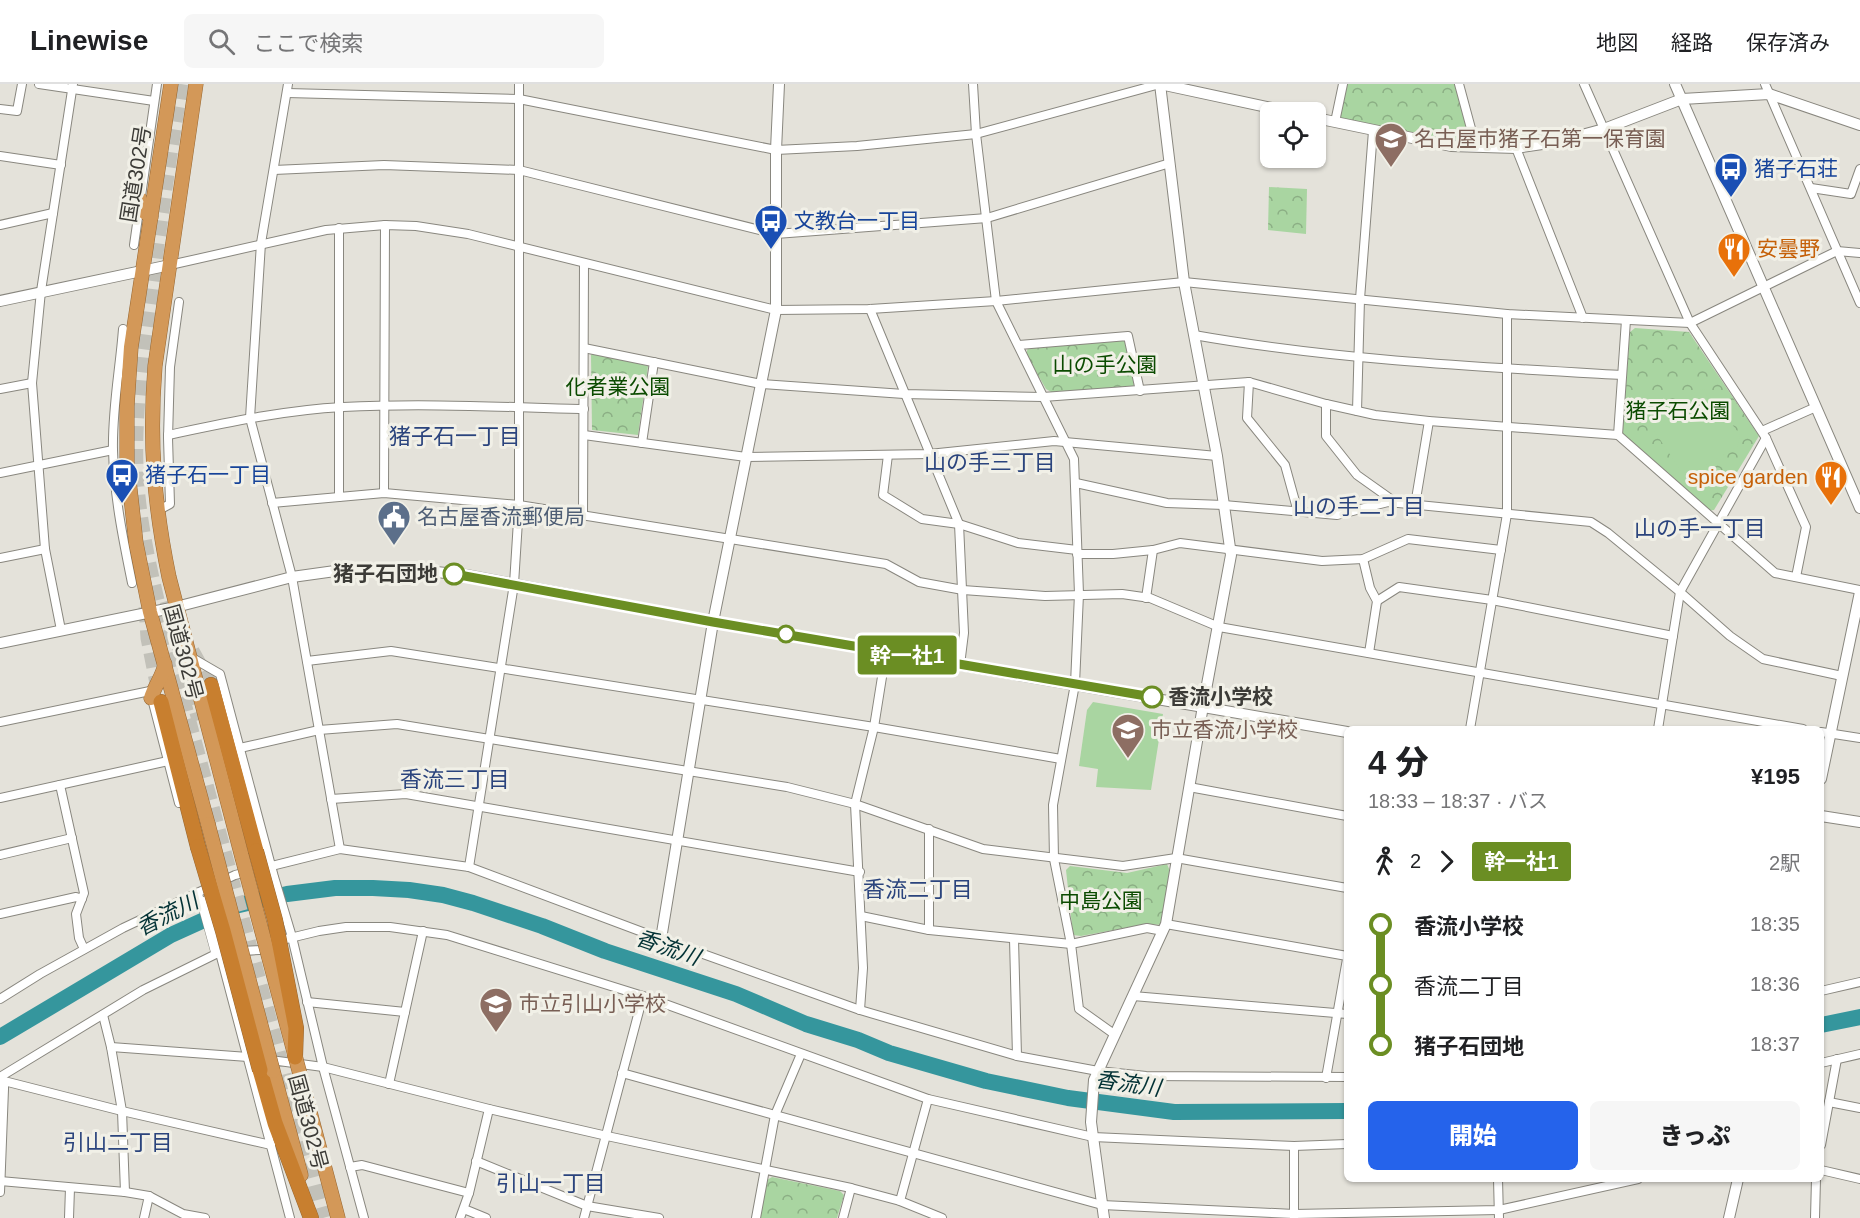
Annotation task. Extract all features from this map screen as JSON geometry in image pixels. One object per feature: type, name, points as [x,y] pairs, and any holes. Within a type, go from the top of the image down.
[{"type":"highway","name":"国道302号","points":[[171,84],[129,366],[127,462],[138,556],[150,612],[208,824],[267,1071]]},
{"type":"highway","name":"国道302号","points":[[196,84],[157,349],[151,408],[151,441],[157,511],[176,607],[249,854]]},
{"type":"highway","points":[[140,199],[142,210],[151,217]]},
{"type":"highway","points":[[117,376],[129,366]]},
{"type":"highway","points":[[124,546],[138,556]]},
{"type":"highway","points":[[165,663],[161,678],[154,689],[156,700],[198,848],[221,952],[242,1029],[248,1046],[267,1071],[275,1123],[312,1218]]},
{"type":"highway","points":[[211,685],[249,854],[275,920],[296,1028],[295,1057]]},
{"type":"highway","name":"国道302号","points":[[295,1057],[338,1218]]},
{"type":"street","points":[[0,109],[17,111],[22,84]]},
{"type":"street","points":[[39,84],[73,87],[154,101]]},
{"type":"street","points":[[134,245],[157,84]]},
{"type":"street","points":[[469,867],[514,584],[519,506],[519,84]]},
{"type":"street","points":[[661,939],[713,622],[776,310],[776,150],[779,84]]},
{"type":"street","points":[[973,84],[976,134],[996,301],[1074,459],[1078,594],[1075,684],[1053,805],[1054,859],[1071,944],[1079,1009],[1114,1034]]},
{"type":"street","points":[[1104,1218],[1091,1122],[1094,1084],[1114,1034],[1164,927],[1231,555],[1217,456],[1184,282],[1160,84]]},
{"type":"street","points":[[340,849],[292,578],[250,418],[261,243],[288,88],[519,99],[776,150],[857,146],[976,134],[1160,84],[1260,106]]},
{"type":"street","points":[[1335,122],[1343,84]]},
{"type":"street","points":[[1460,84],[1476,147]]},
{"type":"street","points":[[1584,84],[1690,323],[1764,435],[1806,527],[1796,577]]},
{"type":"street","points":[[1675,84],[1860,508]]},
{"type":"street","points":[[61,630],[45,549],[32,383],[41,291],[73,87]]},
{"type":"street","points":[[1326,120],[1451,146],[1516,148],[1556,142],[1604,129],[1682,99],[1767,89],[1860,125]]},
{"type":"street","points":[[1767,89],[1860,303]]},
{"type":"street","points":[[1357,411],[1360,300],[1374,131]]},
{"type":"street","points":[[1516,148],[1583,318]]},
{"type":"street","points":[[0,156],[61,165]]},
{"type":"street","points":[[274,170],[384,165],[519,170],[776,234],[987,218],[1170,163]]},
{"type":"street","points":[[1810,188],[1851,194],[1860,169]]},
{"type":"street","points":[[0,225],[53,213]]},
{"type":"street","points":[[384,493],[385,225]]},
{"type":"street","points":[[0,301],[261,243],[339,228],[385,225],[416,226],[468,234],[776,310],[870,309],[996,301],[1184,282],[1508,314],[1690,323],[1838,250],[1860,253]]},
{"type":"street","points":[[339,228],[339,497]]},
{"type":"street","points":[[583,516],[585,262]]},
{"type":"street","points":[[157,511],[170,504],[168,435],[170,361],[180,302]]},
{"type":"street","points":[[870,309],[959,524],[964,633],[960,665]]},
{"type":"street","points":[[1471,726],[1507,514],[1508,314]]},
{"type":"street","points":[[1618,435],[1626,320]]},
{"type":"street","points":[[123,329],[117,376],[113,450],[124,546],[132,583]]},
{"type":"street","points":[[1019,345],[1128,336],[1140,391]]},
{"type":"street","points":[[1194,336],[1359,357],[1622,375]]},
{"type":"street","points":[[584,348],[761,384],[904,394],[1043,397],[1249,382],[1357,411],[1429,421],[1618,435],[1775,573],[1860,591],[1855,636],[1826,733],[1824,751]]},
{"type":"street","points":[[157,349],[170,361]]},
{"type":"street","points":[[642,443],[654,362]]},
{"type":"street","points":[[1249,382],[1247,418],[1285,465],[1298,512]]},
{"type":"street","points":[[0,389],[32,383]]},
{"type":"street","points":[[1326,404],[1326,436],[1357,475],[1396,503]]},
{"type":"street","points":[[168,435],[250,418],[340,407],[584,409]]},
{"type":"street","points":[[1658,726],[1680,592],[1764,435],[1816,407]]},
{"type":"street","points":[[1415,504],[1429,421]]},
{"type":"street","points":[[584,435],[746,457],[929,454],[1065,442],[1217,456]]},
{"type":"street","points":[[0,473],[113,450]]},
{"type":"street","points":[[888,454],[883,495],[922,519],[959,524],[1018,543],[1077,552],[1113,554],[1153,550],[1180,543],[1322,561],[1363,559],[1408,539],[1501,550]]},
{"type":"street","points":[[1076,483],[1167,503],[1224,505],[1336,515],[1388,502],[1591,522],[1680,592],[1730,636],[1763,659],[1842,676]]},
{"type":"street","points":[[272,503],[384,493],[519,506],[886,564],[919,582],[963,590],[1045,596],[1122,594],[1146,597],[1219,627],[1785,726]]},
{"type":"street","points":[[0,558],[45,549]]},
{"type":"street","points":[[1146,597],[1153,550]]},
{"type":"street","points":[[1363,559],[1370,588],[1377,601],[1369,653]]},
{"type":"street","points":[[0,643],[176,607],[292,578],[335,571],[416,570],[466,575],[713,622],[1344,731]]},
{"type":"street","points":[[1377,601],[1399,587],[1492,600],[1673,636]]},
{"type":"street","points":[[307,661],[391,651],[874,727],[1061,759]]},
{"type":"street","points":[[860,1010],[863,968],[855,804],[874,727],[885,652]]},
{"type":"street","points":[[189,656],[220,674],[286,923],[292,937],[323,1067],[364,1218]]},
{"type":"street","points":[[0,722],[150,691],[156,700],[168,762],[202,894],[214,939],[221,952],[290,1218]]},
{"type":"street","points":[[240,748],[319,730],[397,724],[787,787],[855,804],[983,849],[1123,866],[1176,858],[1344,887]]},
{"type":"street","points":[[1826,733],[1860,738]]},
{"type":"street","points":[[0,798],[168,762]]},
{"type":"street","points":[[60,785],[84,893],[76,914],[79,938],[84,949]]},
{"type":"street","points":[[1189,787],[1344,815]]},
{"type":"street","points":[[332,799],[406,794],[860,872]]},
{"type":"street","points":[[1824,816],[1860,822]]},
{"type":"street","points":[[929,829],[929,930]]},
{"type":"street","points":[[0,855],[72,838]]},
{"type":"street","points":[[0,999],[123,928],[202,894],[235,875],[340,849],[469,867],[860,1010],[1017,1056],[1098,1071],[1146,1076],[1344,1077]]},
{"type":"street","points":[[0,914],[76,897],[82,899]]},
{"type":"street","points":[[861,916],[929,930],[1071,944],[1147,928],[1164,927],[1344,957]]},
{"type":"street","points":[[2,1078],[170,975],[221,952],[259,950],[292,937],[346,927],[390,927],[447,935],[643,996],[928,1099],[1093,1137],[1294,1146],[1344,1144]]},
{"type":"street","points":[[389,1084],[423,931]]},
{"type":"street","points":[[1014,939],[1017,1056]]},
{"type":"street","points":[[1824,990],[1860,982]]},
{"type":"street","points":[[1326,1078],[1342,1013],[1344,991]]},
{"type":"street","points":[[584,1218],[643,996]]},
{"type":"street","points":[[1133,996],[1342,1013]]},
{"type":"street","points":[[307,1002],[405,1012]]},
{"type":"street","points":[[103,1015],[122,1111],[125,1191]]},
{"type":"street","points":[[111,1047],[248,1057],[323,1067],[489,1109],[851,1188],[900,1201],[942,1218]]},
{"type":"street","points":[[756,1218],[776,1115],[801,1054]]},
{"type":"street","points":[[1824,1062],[1860,1054]]},
{"type":"street","points":[[1824,1128],[1837,1059]]},
{"type":"street","points":[[622,1073],[1102,1206],[1294,1216],[1499,1214],[1626,1182]]},
{"type":"street","points":[[2,1078],[122,1111],[271,1145]]},
{"type":"street","points":[[0,1192],[2,1078]]},
{"type":"street","points":[[900,1201],[928,1099]]},
{"type":"street","points":[[1829,1102],[1860,1108]]},
{"type":"street","points":[[459,1218],[469,1193],[489,1109]]},
{"type":"street","points":[[1294,1146],[1294,1216]]},
{"type":"street","points":[[476,1161],[587,1206],[659,1218]]},
{"type":"street","points":[[350,1167],[362,1165],[469,1193]]},
{"type":"street","points":[[1824,1171],[1860,1179]]},
{"type":"street","points":[[0,1181],[125,1191],[149,1196],[183,1214],[205,1218]]},
{"type":"street","points":[[1498,1182],[1499,1214]]},
{"type":"street","points":[[1729,1218],[1736,1182]]},
{"type":"street","points":[[1815,1218],[1816,1182]]},
{"type":"street","points":[[69,1218],[70,1188]]},
{"type":"street","points":[[843,1218],[851,1188]]},
{"type":"street","points":[[144,1218],[149,1196]]},
{"type":"street","points":[[464,1209],[486,1218]]},
{"type":"green space","points":[[1340,84],[1459,84],[1476,147],[1335,122]]},
{"type":"green space","points":[[1269,187],[1307,189],[1306,234],[1268,230]]},
{"type":"green space","name":"猪子石公園","points":[[1635,328],[1689,332],[1759,436],[1714,510],[1707,511],[1622,433],[1630,332]]},
{"type":"green space","name":"山の手公園","points":[[1125,340],[1134,385],[1132,388],[1053,393],[1046,389],[1026,354],[1028,348]]},
{"type":"green space","name":"化者業公園","points":[[594,352],[648,366],[638,435],[592,430],[591,355]]},
{"type":"green space","points":[[1700,389],[1707,390],[1740,435],[1737,447],[1691,474],[1681,471],[1651,426],[1656,417]]},
{"type":"green space","points":[[1093,702],[1163,714],[1151,790],[1096,787],[1098,769],[1079,766],[1087,710]]},
{"type":"green space","name":"中島公園","points":[[1167,864],[1170,871],[1162,925],[1147,924],[1081,936],[1073,935],[1066,870],[1070,866],[1127,873]]},
{"type":"green space","points":[[772,1177],[840,1191],[844,1195],[837,1218],[760,1218],[767,1180]]},
{"type":"waterway","name":"香流川","points":[[0,1037],[171,935],[235,906],[287,894],[335,888],[373,888],[443,895],[473,903],[542,926],[605,951],[736,994],[806,1024],[858,1040],[889,1053],[986,1081],[1068,1098],[1174,1112],[1344,1111]]},
{"type":"waterway","name":"香流川","points":[[1824,1024],[1860,1017]]},
{"type":"tunnel","points":[[181,84],[140,379],[136,423],[137,489],[151,572],[165,633],[323,1218]]},
{"type":"tunnel","points":[[167,601],[199,720]]},
{"type":"tunnel","points":[[146,607],[148,638],[159,693]]},
{"type":"tunnel","points":[[192,651],[211,685]]},
{"type":"bus line","name":"幹一社1","points":[[454,574],[713,622],[1152,697]]},
{"type":"place","name":"名古屋市猪子石第一保育園","points":[[1391,168]]},
{"type":"place","name":"猪子石荘","points":[[1731,198]]},
{"type":"place","name":"文教台一丁目","points":[[771,250]]},
{"type":"place","name":"安曇野","points":[[1734,278]]},
{"type":"place","name":"猪子石一丁目","points":[[122,504]]},
{"type":"place","name":"spice garden","points":[[1831,506]]},
{"type":"place","name":"名古屋香流郵便局","points":[[394,546]]},
{"type":"place","name":"猪子石団地","points":[[454,574]]},
{"type":"place","name":"香流小学校","points":[[1152,697]]},
{"type":"place","name":"市立香流小学校","points":[[1128,759]]},
{"type":"place","name":"市立引山小学校","points":[[496,1033]]},
{"type":"district","name":"猪子石一丁目","points":[[455,436]]},
{"type":"district","name":"山の手三丁目","points":[[990,462]]},
{"type":"district","name":"山の手二丁目","points":[[1359,506]]},
{"type":"district","name":"山の手一丁目","points":[[1700,528]]},
{"type":"district","name":"香流三丁目","points":[[455,779]]},
{"type":"district","name":"香流二丁目","points":[[918,889]]},
{"type":"district","name":"引山二丁目","points":[[118,1142]]},
{"type":"district","name":"引山一丁目","points":[[551,1183]]}]
